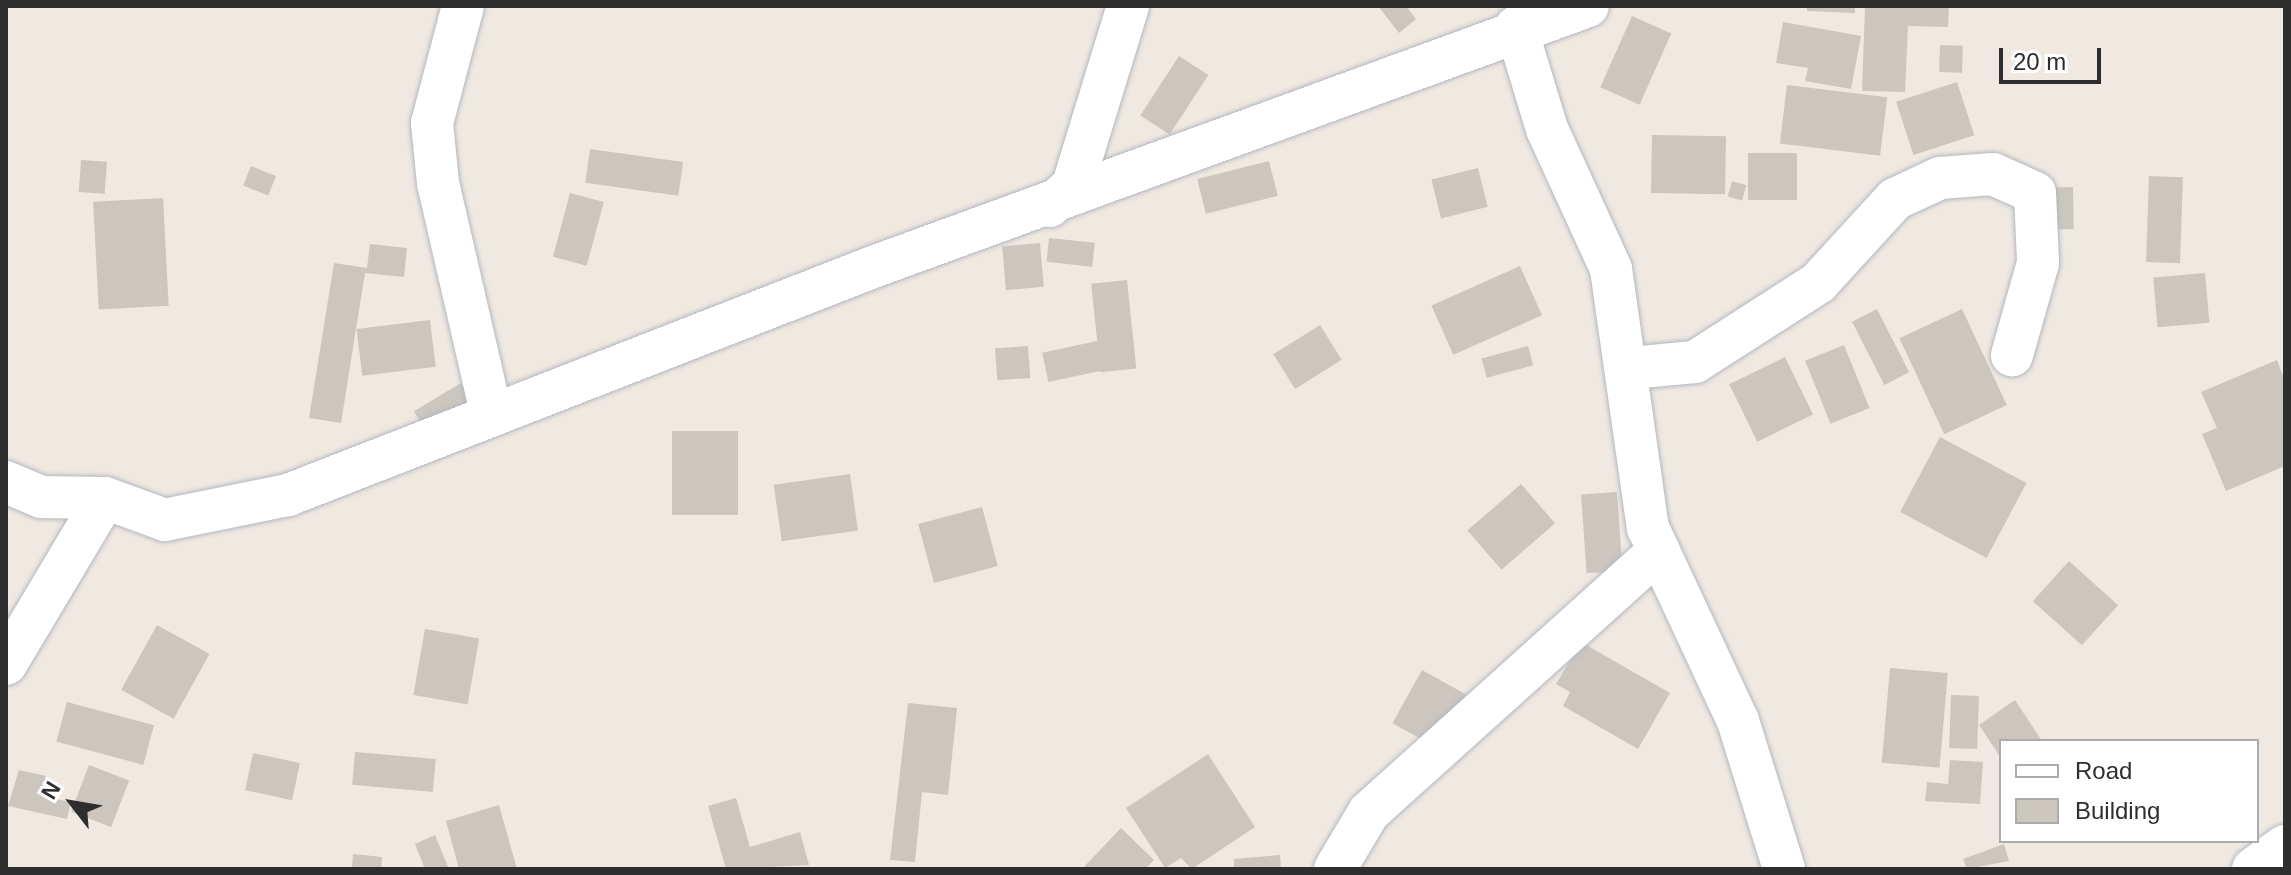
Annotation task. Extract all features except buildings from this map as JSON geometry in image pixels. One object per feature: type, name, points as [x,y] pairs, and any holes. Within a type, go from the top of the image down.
[{"type":"street","points":[[463,6],[432,123],[438,183],[492,416]]},
{"type":"street","points":[[1050,206],[1073,185],[1128,6]]},
{"type":"street","points":[[6,482],[41,497],[105,498],[165,520],[288,495],[1516,27],[1588,6]]},
{"type":"street","points":[[1516,27],[1547,129],[1611,269],[1630,368],[1648,528],[1738,721],[1784,869]]},
{"type":"street","points":[[1630,368],[1695,362],[1818,283],[1895,199],[1940,178],[1993,174],[2035,193],[2038,263],[2012,355]]},
{"type":"street","points":[[6,664],[105,498]]},
{"type":"street","points":[[1335,869],[1369,812],[1659,551]]}]
